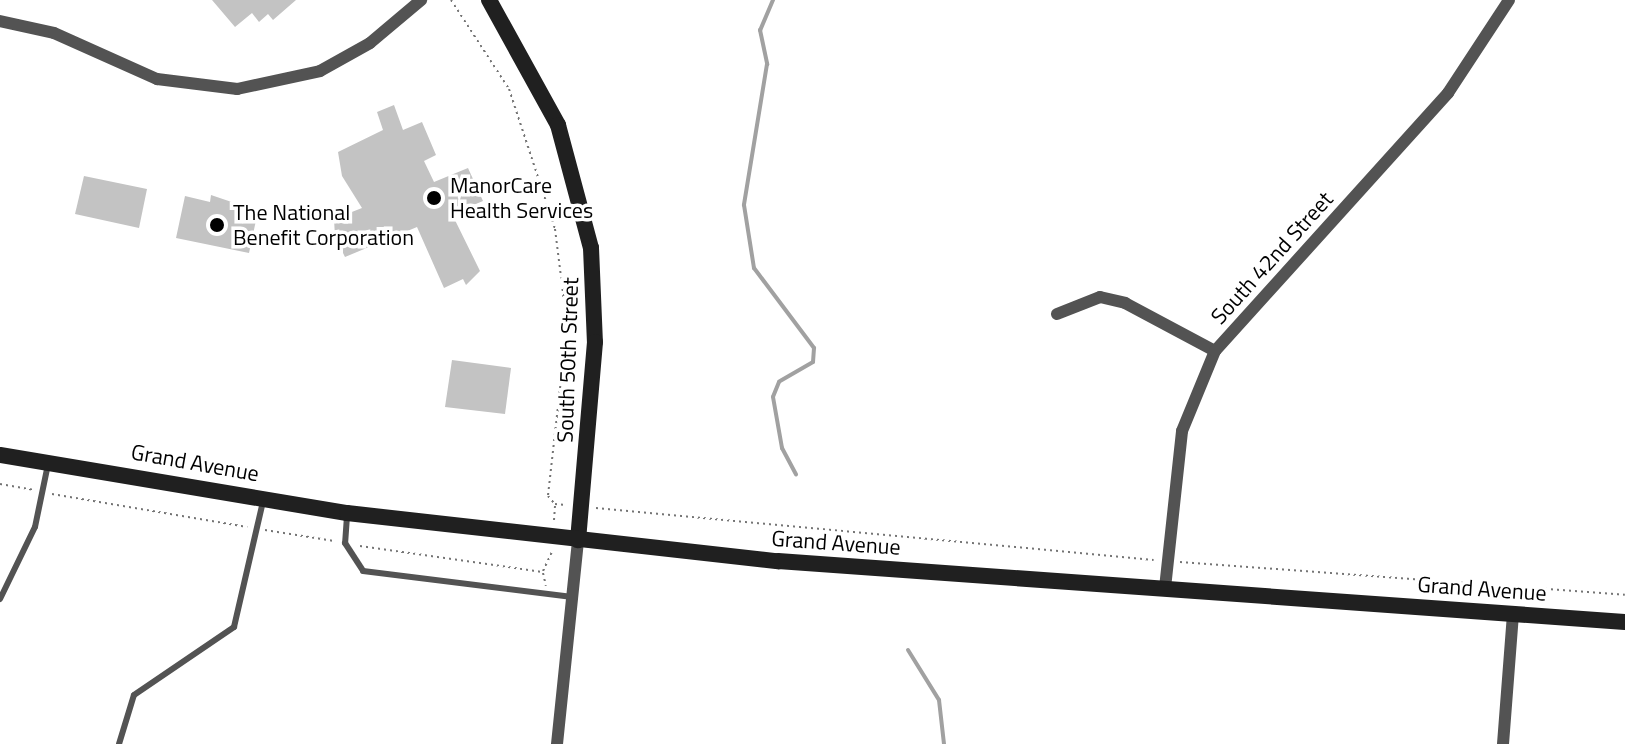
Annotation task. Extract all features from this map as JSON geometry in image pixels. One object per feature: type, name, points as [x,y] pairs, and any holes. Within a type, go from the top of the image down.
[{"type":"main road","name":"South 50th Street","points":[[489,0],[558,125],[591,248],[595,342],[578,540]]},
{"type":"main road","name":"Grand Avenue","points":[[0,444],[48,460]]},
{"type":"main road","name":"Grand Avenue","points":[[0,455],[48,460],[347,513],[578,540],[1625,622]]},
{"type":"street","points":[[0,21],[54,33],[157,79],[237,89],[320,71],[370,43],[421,0]]},
{"type":"street","name":"South 42nd Street","points":[[1165,588],[1182,431],[1215,351],[1448,93],[1509,0]]},
{"type":"street","points":[[1057,314],[1100,297],[1125,303],[1215,351]]},
{"type":"street","name":"South 50th Street","points":[[557,744],[578,540]]},
{"type":"street","points":[[1503,744],[1513,614]]},
{"type":"lane","points":[[0,599],[26,553],[43,492],[48,460]]},
{"type":"lane","points":[[119,744],[134,695],[234,627],[259,529],[263,497]]},
{"type":"lane","points":[[347,513],[345,543],[350,561],[385,577],[572,597]]},
{"type":"path","points":[[451,0],[509,89],[555,229],[567,326],[548,496],[555,504]]},
{"type":"path","points":[[0,484],[345,543],[542,572],[552,563]]},
{"type":"path","points":[[602,509],[1166,561],[1625,595]]},
{"type":"building","points":[[212,0],[296,0],[273,20],[268,14],[259,22],[252,13],[235,27]]},
{"type":"building","name":"ManorCare Health Services","points":[[394,105],[403,130],[422,122],[436,155],[424,161],[434,182],[468,168],[483,201],[452,214],[480,271],[466,285],[463,279],[444,288],[417,227],[345,257],[335,237],[334,219],[362,208],[342,176],[338,152],[383,130],[377,112]]},
{"type":"building","points":[[84,176],[147,189],[139,228],[75,214]]},
{"type":"building","name":"The National Benefit Corporation","points":[[211,195],[258,211],[249,253],[176,238],[185,196],[210,202]]},
{"type":"building","points":[[452,360],[511,368],[505,414],[445,407]]},
{"type":"waterway","points":[[773,0],[760,30],[767,64],[744,205],[754,268],[814,348],[813,362],[779,382],[773,397],[782,448],[796,474]]},
{"type":"waterway","points":[[908,650],[939,700],[944,744]]},
{"type":"place","name":"ManorCare Health Services","points":[[434,198]]},
{"type":"place","name":"The National Benefit Corporation","points":[[217,225]]}]
